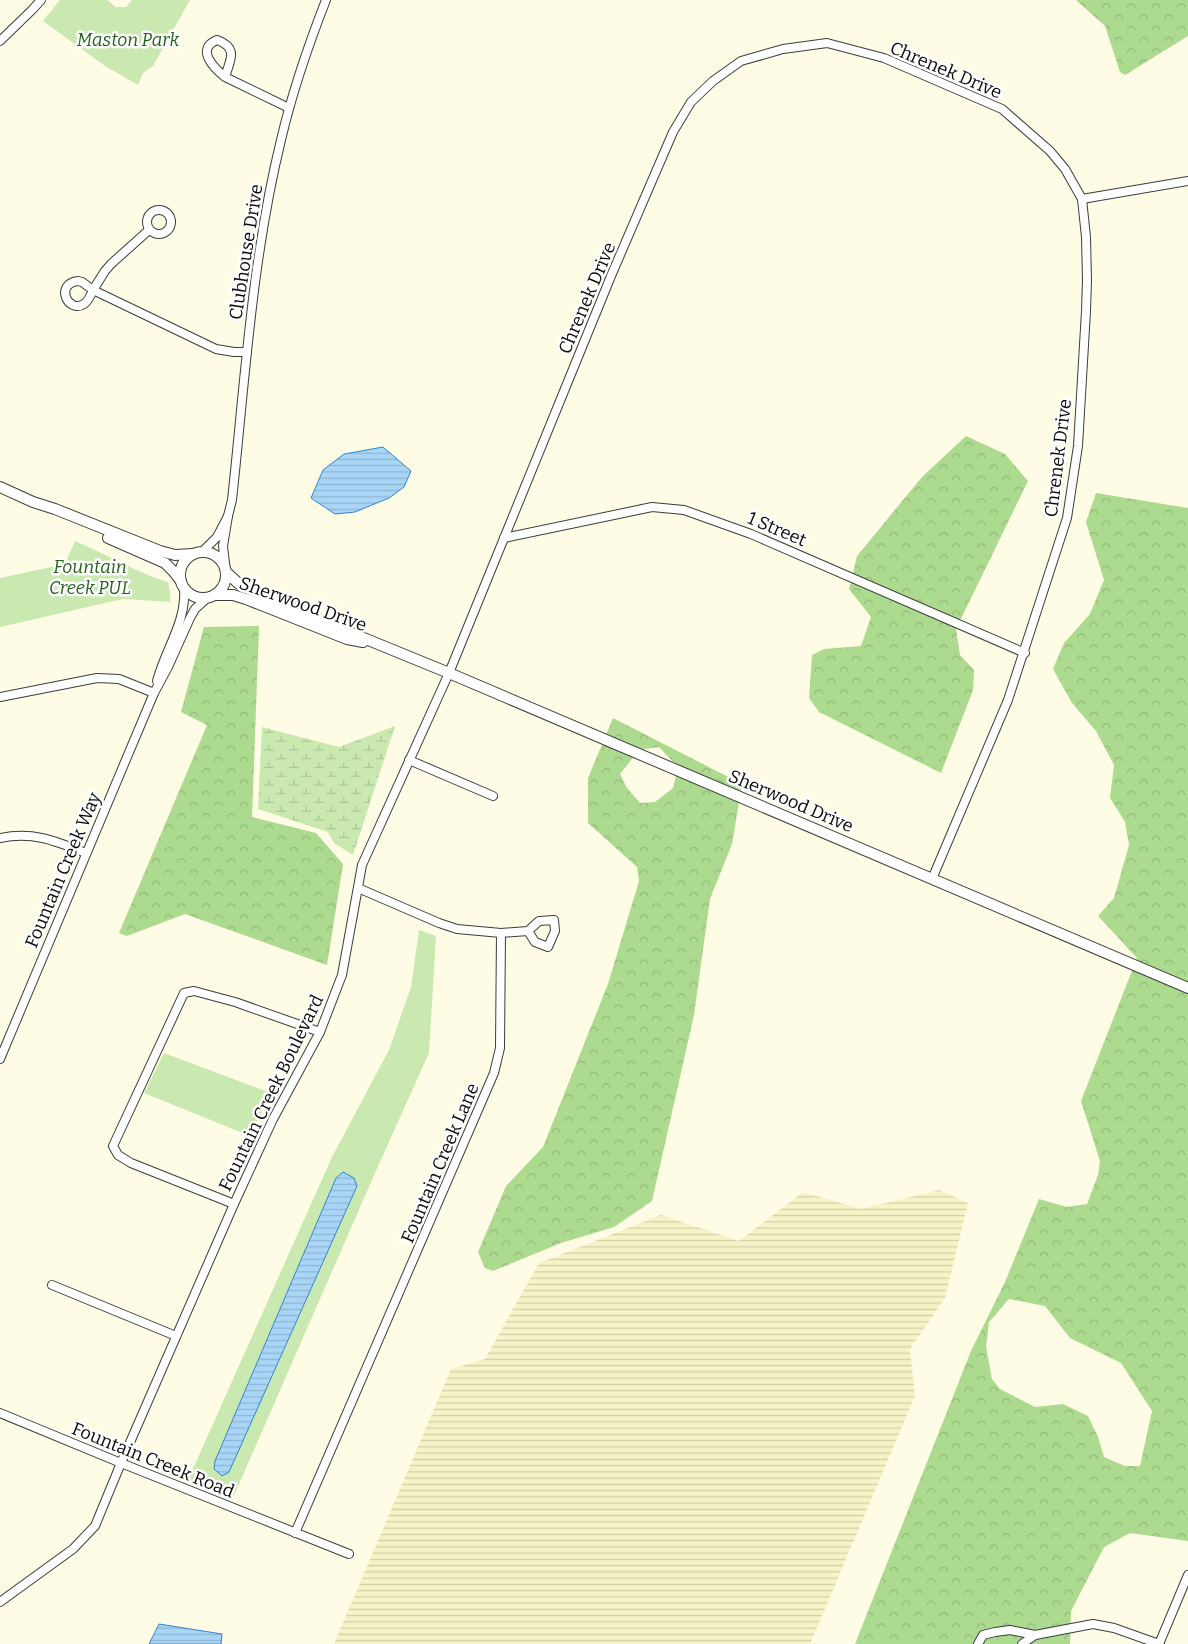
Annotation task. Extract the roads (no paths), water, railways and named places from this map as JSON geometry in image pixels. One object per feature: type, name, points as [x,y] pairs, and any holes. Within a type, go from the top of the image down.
[{"type":"street","points":[[0,40],[41,0]]},
{"type":"street","name":"Clubhouse Drive","points":[[226,572],[223,546],[232,500],[247,352],[268,203],[289,108],[326,0]]},
{"type":"street","name":"Chrenek Drive","points":[[449,673],[611,276],[673,132],[692,102],[713,81],[741,61],[783,49],[826,43],[884,58],[1002,109],[1050,150],[1065,169],[1082,199],[1086,237],[1088,280],[1078,446],[1067,518],[1025,653],[1008,700],[932,879]]},
{"type":"street","points":[[225,77],[289,108]]},
{"type":"street","points":[[1082,199],[1188,181]]},
{"type":"street","points":[[149,230],[111,264],[93,290],[216,349],[247,352]]},
{"type":"street","points":[[0,487],[61,517],[160,560],[170,567],[182,584],[194,596],[211,597],[224,585],[226,572],[224,565],[215,555],[197,553],[167,554],[33,502]]},
{"type":"street","name":"1 Street","points":[[504,538],[652,507],[684,510],[750,534],[1025,653]]},
{"type":"street","name":"Clubhouse Drive","points":[[197,553],[217,537],[228,516]]},
{"type":"street","points":[[182,584],[180,573],[182,566],[187,559],[197,553]]},
{"type":"street","name":"Sherwood Drive","points":[[226,572],[246,588],[317,619],[449,673],[1188,988]]},
{"type":"street","name":"Fountain Creek Way","points":[[154,693],[161,665],[181,617],[184,604],[182,584]]},
{"type":"street","name":"Sherwood Drive","points":[[211,597],[239,596],[347,639],[382,645]]},
{"type":"street","name":"Fountain Creek Way","points":[[0,1059],[154,693],[190,618],[196,609],[211,597]]},
{"type":"street","name":"Fountain Creek Boulevard","points":[[0,1602],[73,1549],[95,1526],[234,1204],[273,1119],[320,1032],[342,975],[362,865],[449,673]]},
{"type":"street","points":[[0,697],[97,678],[119,679],[154,693]]},
{"type":"street","points":[[409,760],[493,796]]},
{"type":"street","points":[[0,838],[22,835],[43,837],[86,853]]},
{"type":"street","points":[[358,888],[457,929],[501,933],[528,931]]},
{"type":"street","name":"Fountain Creek Lane","points":[[295,1533],[494,1074],[500,1048],[501,933]]},
{"type":"street","points":[[234,1204],[131,1163],[118,1156],[113,1146],[184,993],[194,991],[235,1002],[320,1032]]},
{"type":"street","points":[[52,1285],[176,1336]]},
{"type":"street","name":"Fountain Creek Road","points":[[0,1413],[349,1554]]},
{"type":"street","points":[[978,1644],[983,1635],[995,1632],[1010,1630],[1035,1635],[1093,1624],[1114,1628],[1159,1644],[1188,1574]]},
{"type":"street","points":[[1022,1644],[1035,1635]]},
{"type":"water","points":[[383,447],[411,471],[404,487],[389,498],[355,512],[335,514],[311,498],[323,470],[344,454]]},
{"type":"water","points":[[343,1172],[354,1178],[357,1186],[229,1472],[222,1476],[214,1469],[215,1461],[336,1178]]},
{"type":"water","points":[[159,1624],[222,1634],[221,1644],[149,1644]]},
{"type":"park label","name":"Maston Park","points":[[128,40]]},
{"type":"park label","name":"Fountain Creek PUL","points":[[90,577]]}]
